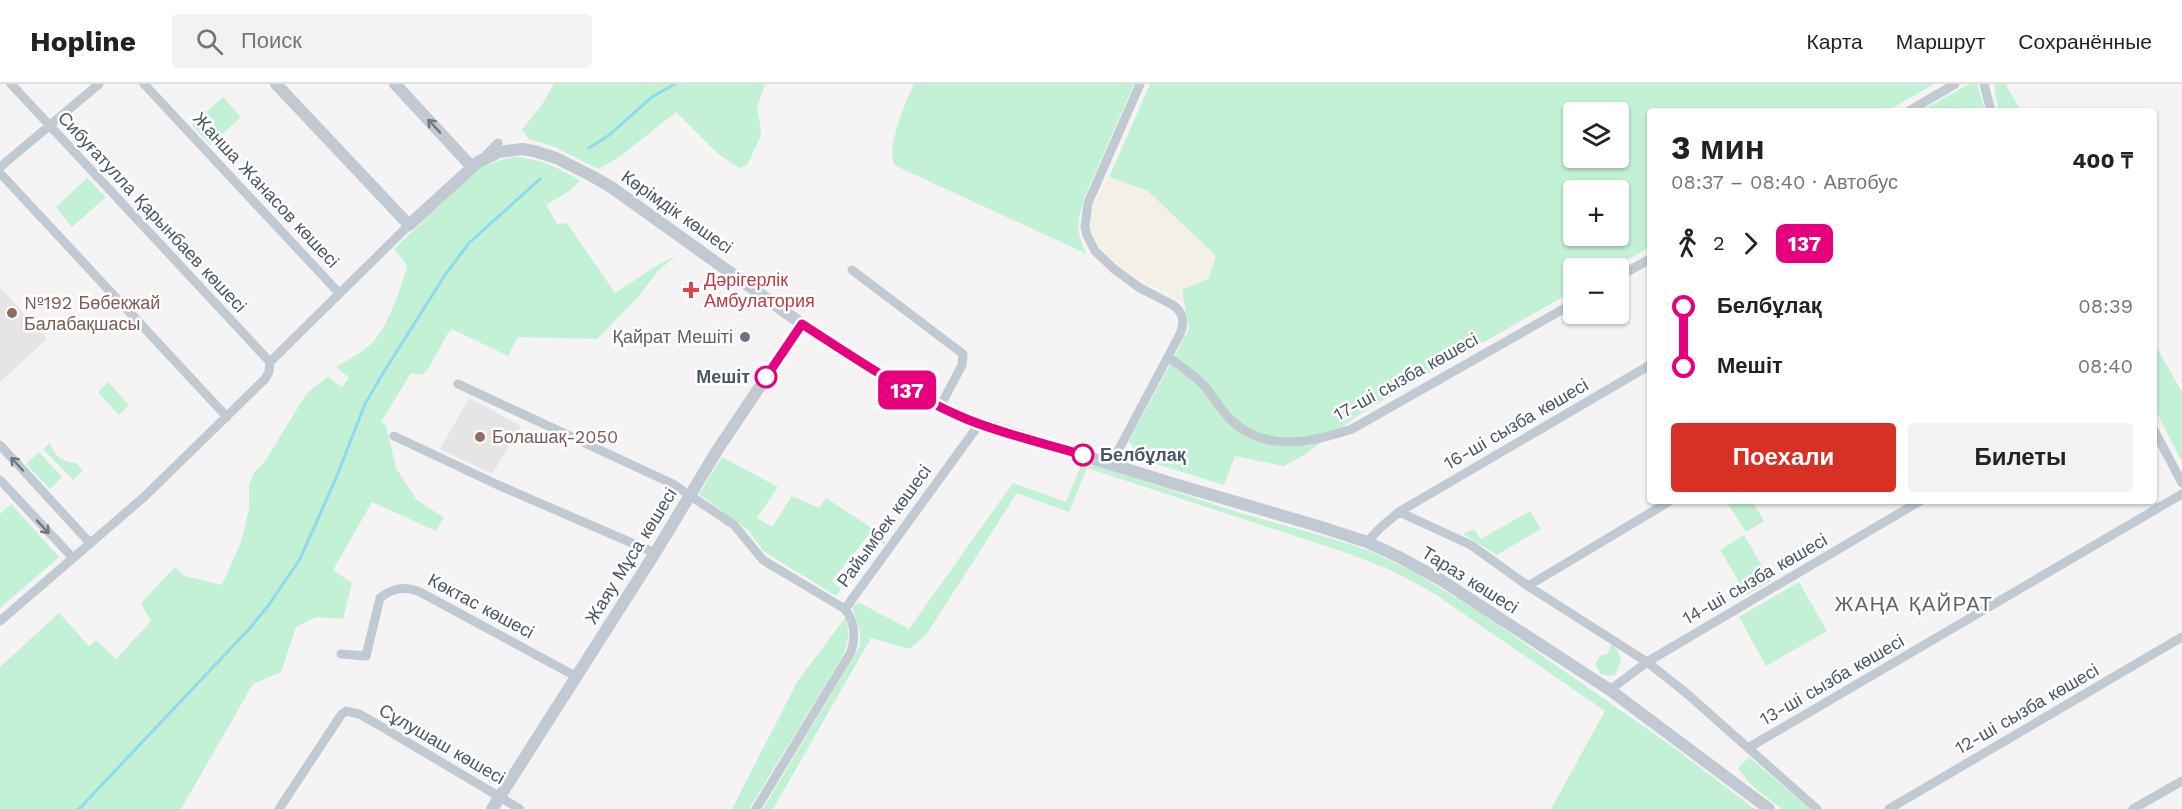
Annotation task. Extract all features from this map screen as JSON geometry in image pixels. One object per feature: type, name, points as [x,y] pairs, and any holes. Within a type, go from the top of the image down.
[{"type":"street","name":"Сибуғатулла Қарынбаев көшесі","points":[[10,84],[270,362]]},
{"type":"street","points":[[0,167],[99,84]]},
{"type":"street","name":"Жанша Жанасов көшесі","points":[[144,84],[339,293]]},
{"type":"street","points":[[276,84],[409,225]]},
{"type":"street","points":[[395,84],[475,164]]},
{"type":"street","points":[[1111,464],[1183,326],[1182,314],[1173,305],[1140,288],[1114,269],[1095,251],[1085,227],[1088,203],[1140,84]]},
{"type":"street","points":[[1914,108],[1955,84]]},
{"type":"street","points":[[1984,84],[1990,108]]},
{"type":"street","points":[[0,621],[146,496],[265,379],[269,372],[270,362],[409,225],[498,143]]},
{"type":"street","name":"Көрімдік көшесі","points":[[475,164],[499,152],[522,149],[556,158],[610,187],[802,324],[892,382],[940,407],[980,423],[1111,464]]},
{"type":"street","points":[[0,173],[226,417]]},
{"type":"street","points":[[1629,271],[1647,261]]},
{"type":"street","points":[[852,270],[963,354],[962,365],[940,407]]},
{"type":"street","name":"17-ші сызба көшесі","points":[[1168,357],[1199,380],[1229,418],[1245,430],[1264,439],[1283,442],[1321,440],[1352,429],[1563,309]]},
{"type":"street","name":"Жаяу Мұса көшесі","points":[[492,809],[690,495],[802,324]]},
{"type":"street","name":"16-ші сызба көшесі","points":[[1367,542],[1399,512],[1647,367]]},
{"type":"street","points":[[458,384],[673,484],[734,525],[763,560],[845,609]]},
{"type":"street","name":"Райымбек көшесі","points":[[756,809],[851,652],[854,628],[851,616],[845,609],[980,423]]},
{"type":"street","points":[[394,436],[498,485],[655,553]]},
{"type":"street","points":[[2157,436],[2182,483]]},
{"type":"street","points":[[0,445],[90,543]]},
{"type":"street","name":"Тараз көшесі","points":[[1111,464],[1367,542],[1441,580],[1610,690],[1769,809]]},
{"type":"street","points":[[0,480],[73,558]]},
{"type":"street","name":"13-ші сызба көшесі","points":[[1748,748],[2182,494]]},
{"type":"street","points":[[1528,586],[1665,504]]},
{"type":"street","name":"14-ші сызба көшесі","points":[[1610,690],[1647,662],[1915,504]]},
{"type":"street","points":[[1399,512],[1471,545],[1528,586],[1647,662],[1685,692],[1817,809]]},
{"type":"street","name":"Көктас көшесі","points":[[341,654],[366,656],[380,598],[392,590],[405,588],[420,592],[577,677]]},
{"type":"street","name":"12-ші сызба көшесі","points":[[1889,809],[2182,637]]},
{"type":"street","name":"Сұлушаш көшесі","points":[[279,809],[341,715],[346,711],[359,714],[377,724],[520,809]]},
{"type":"street","points":[[2133,809],[2182,781]]},
{"type":"shaded area","name":"№192 Бөбекжай Балабақшасы","points":[[0,287],[47,339],[0,382]]},
{"type":"shaded area","name":"Болашақ-2050","points":[[469,398],[521,426],[492,474],[440,449]]},
{"type":"green space","points":[[554,84],[765,84],[757,108],[760,138],[747,165],[739,168],[717,153],[676,112],[618,158],[598,169],[555,147],[529,139],[522,130],[543,103]]},
{"type":"green space","points":[[914,84],[1134,84],[1085,196],[1079,219],[1079,232],[1087,254],[896,166],[892,150],[894,139]]},
{"type":"green space","points":[[1150,84],[1934,84],[1892,108],[1647,108],[1647,249],[1629,259],[1563,258],[1563,297],[1367,409],[1304,455],[1284,466],[1235,456],[1224,485],[1141,459],[1129,441],[1189,329],[1182,290],[1209,278],[1148,191],[1109,177]]},
{"type":"green space","points":[[1969,84],[1977,84],[1984,108],[1926,108]]},
{"type":"green space","points":[[1994,84],[2007,84],[2019,108],[1998,108]]},
{"type":"green space","points":[[223,97],[241,117],[210,145],[192,125]]},
{"type":"green space","points":[[512,157],[539,161],[580,180],[571,190],[546,205],[557,224],[567,223],[615,293],[676,256],[658,271],[637,298],[597,339],[518,337],[508,356],[452,329],[428,369],[422,375],[411,373],[381,422],[386,425],[396,468],[416,499],[444,518],[436,531],[372,502],[333,570],[352,583],[343,619],[316,617],[296,627],[281,672],[253,684],[181,809],[0,809],[0,667],[59,613],[89,646],[96,640],[116,659],[151,621],[141,603],[175,567],[184,576],[222,585],[241,542],[249,509],[249,486],[254,473],[265,461],[307,393],[328,377],[342,387],[349,378],[336,367],[368,346],[386,323],[407,265],[394,249],[481,166]]},
{"type":"green space","points":[[87,178],[106,197],[72,227],[56,207]]},
{"type":"green space","points":[[2157,348],[2182,392],[2182,462],[2157,413]]},
{"type":"green space","points":[[108,382],[129,405],[119,415],[98,392]]},
{"type":"green space","points":[[50,443],[59,458],[76,463],[83,471],[73,480],[43,449]]},
{"type":"green space","points":[[39,452],[62,477],[50,489],[26,464]]},
{"type":"green space","points":[[722,457],[778,487],[757,518],[772,527],[792,496],[819,508],[826,498],[884,536],[885,545],[870,533],[832,581],[841,589],[836,596],[763,551],[749,531],[699,494]]},
{"type":"green space","points":[[1083,461],[1237,512],[1367,550],[1410,570],[1481,613],[1673,747],[1755,809],[1551,809],[1605,711],[1432,592],[1390,570],[1347,553],[1087,468],[1069,512],[1017,493],[926,635],[909,649],[871,638],[773,809],[763,809],[860,646],[860,632],[852,605],[860,603],[909,629],[1013,483],[1066,502]]},
{"type":"green space","points":[[11,504],[59,557],[0,608],[0,514]]},
{"type":"green space","points":[[1728,504],[1754,504],[1764,521],[1746,532]]},
{"type":"green space","points":[[1530,511],[1541,529],[1497,555],[1463,534],[1474,529],[1481,539]]},
{"type":"green space","points":[[1744,535],[1771,581],[1747,595],[1720,550]]},
{"type":"green space","points":[[1799,582],[1827,631],[1766,666],[1739,617]]},
{"type":"green space","points":[[845,618],[848,638],[841,659],[749,809],[732,809],[797,682]]},
{"type":"green space","points":[[1611,645],[1618,650],[1621,660],[1615,675],[1610,676],[1601,674],[1595,664],[1600,656],[1608,653]]},
{"type":"green space","points":[[1749,757],[1810,809],[1782,809],[1750,784],[1738,768]]},
{"type":"sand","points":[[1109,177],[1148,191],[1216,256],[1209,278],[1182,290],[1184,302],[1141,279],[1111,259],[1092,234],[1091,220],[1095,203]]},
{"type":"waterway","points":[[589,148],[608,136],[652,97],[675,84]]},
{"type":"waterway","points":[[79,809],[268,606],[300,559],[336,478],[365,404],[445,275],[469,243],[540,179]]},
{"type":"bus line","name":"137","points":[[766,377],[802,324],[892,382],[940,407],[967,419],[1083,455]]},
{"type":"place","name":"Дәрігерлік Амбулатория","points":[[691,290]]},
{"type":"place","name":"№192 Бөбекжай Балабақшасы","points":[[12,313]]},
{"type":"place","name":"Қайрат Мешіті","points":[[745,337]]},
{"type":"place","name":"Мешіт","points":[[766,377]]},
{"type":"place","name":"Болашақ-2050","points":[[480,437]]},
{"type":"place","name":"Белбұлақ","points":[[1083,455]]},
{"type":"district","name":"ЖАҢА ҚАЙРАТ","points":[[1914,604]]}]
